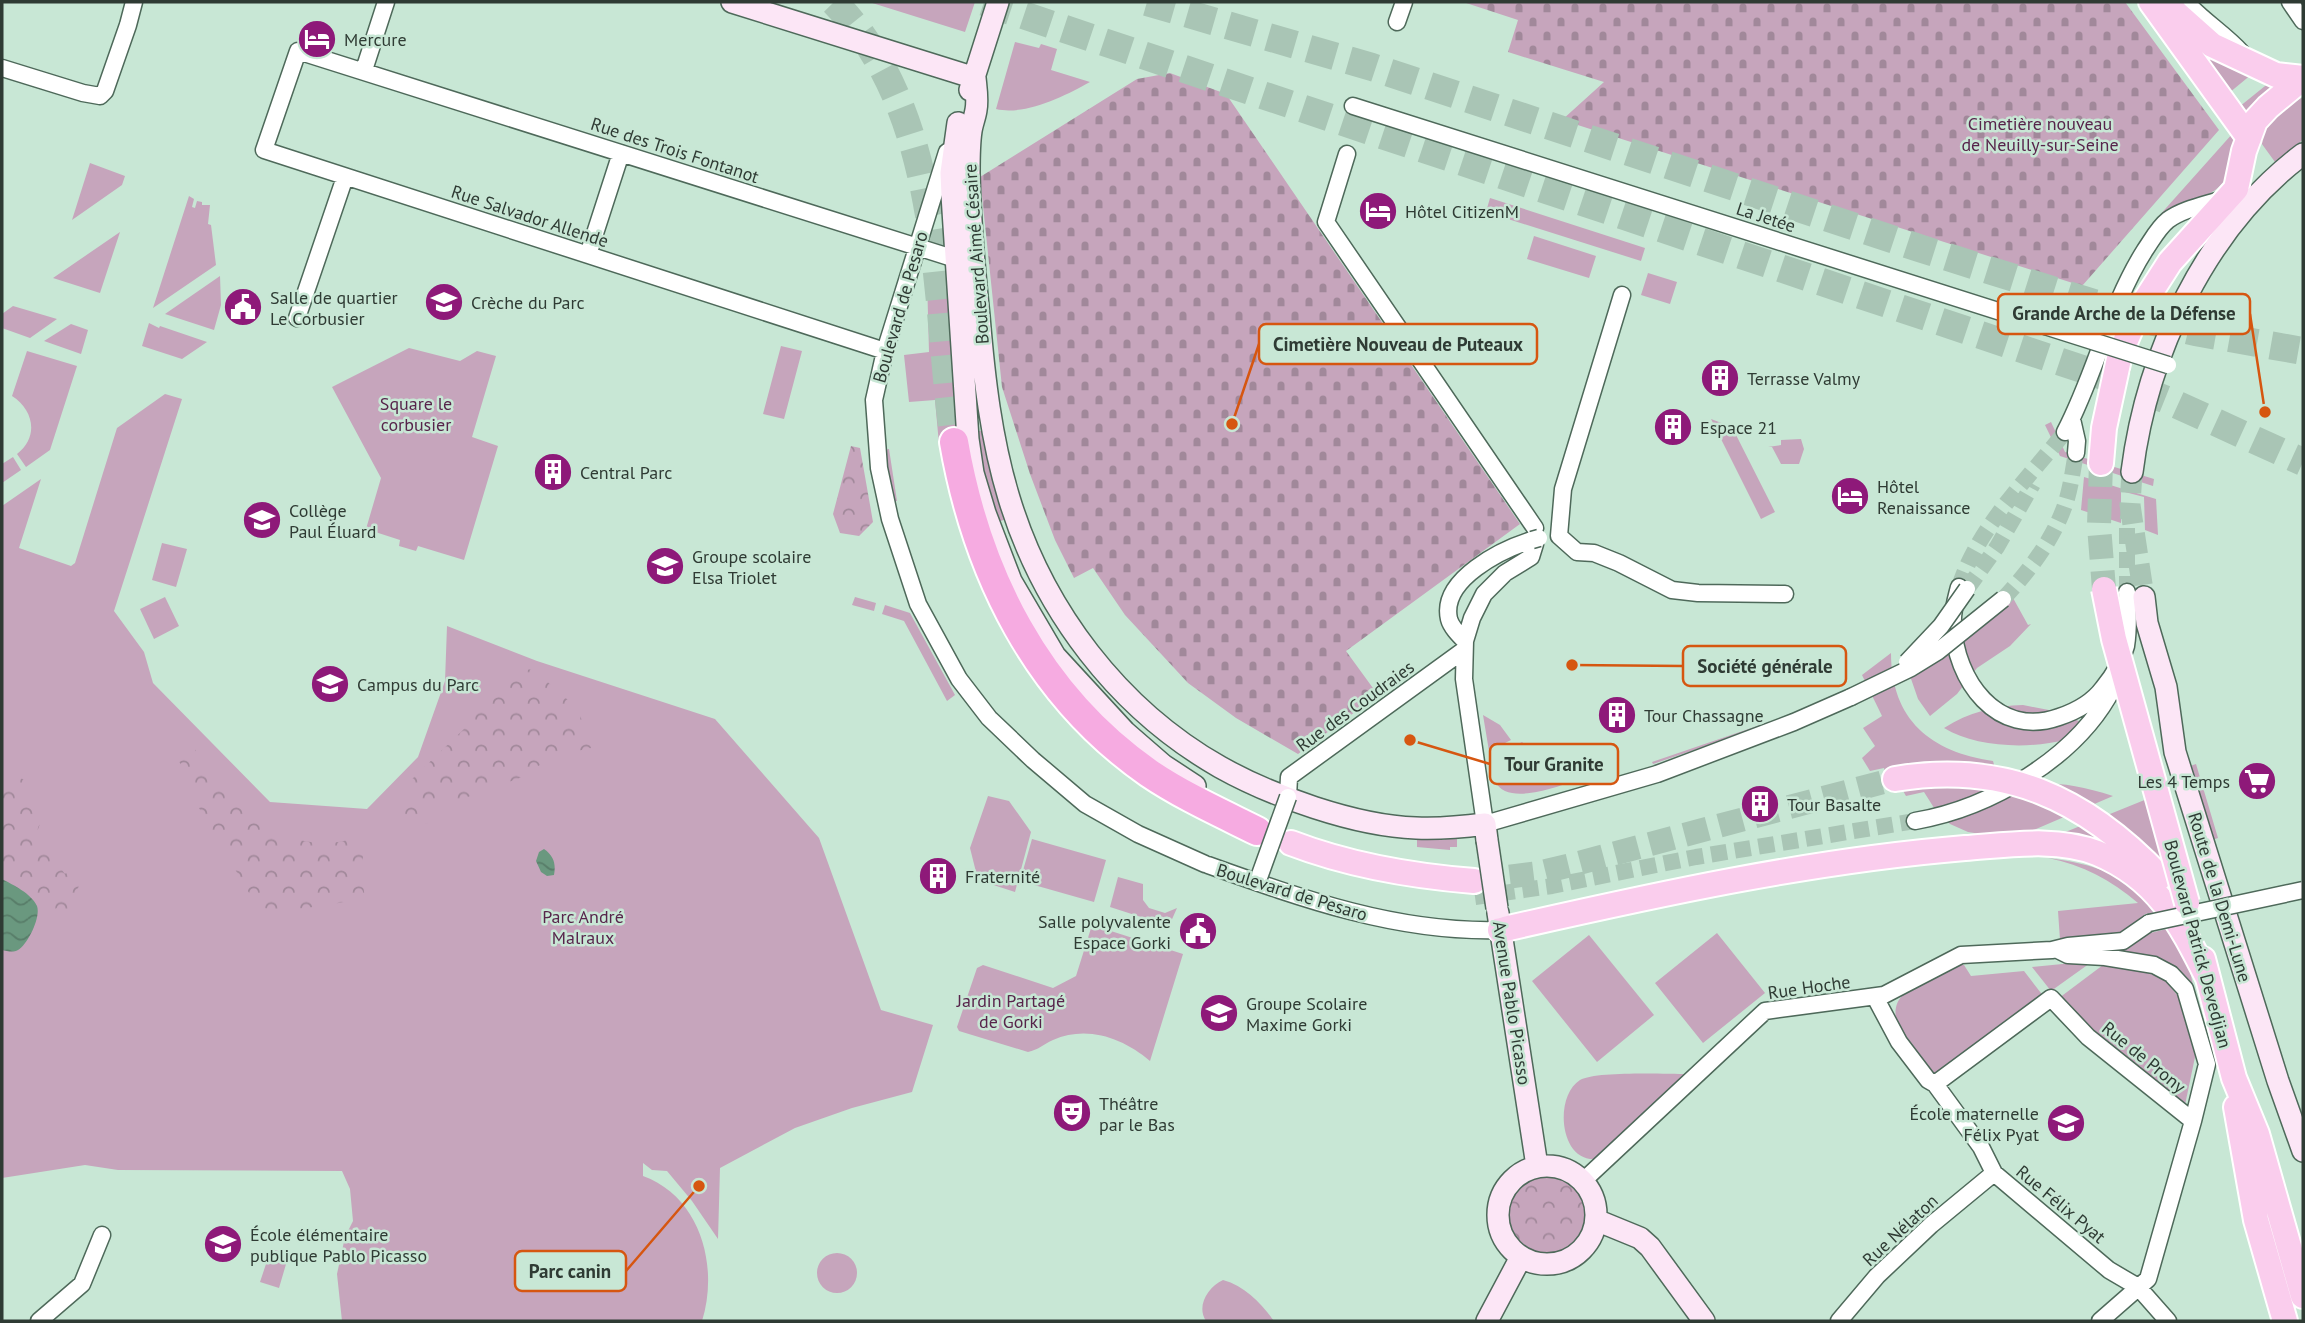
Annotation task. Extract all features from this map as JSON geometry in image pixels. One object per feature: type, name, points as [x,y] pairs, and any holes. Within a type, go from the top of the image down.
[{"type":"highway","points":[[954,442],[967,504],[986,564],[1013,622],[1050,679],[1082,716],[1134,761],[1175,789],[1259,828]]},
{"type":"main road","points":[[2151,2],[2249,138]]},
{"type":"main road","points":[[2167,2],[2213,45],[2276,75],[2303,78]]},
{"type":"main road","points":[[2101,463],[2104,429],[2120,354],[2138,312],[2170,262],[2232,196],[2239,182],[2255,121],[2303,78]]},
{"type":"main road","name":"Boulevard Patrick Devedjian","points":[[2125,593],[2114,639],[2234,1079],[2256,1134],[2303,1296]]},
{"type":"main road","points":[[1895,779],[1926,774],[1986,775],[2045,793],[2079,810],[2112,832],[2187,903]]},
{"type":"main road","points":[[1291,843],[1348,862],[1390,872],[1474,880]]},
{"type":"main road","points":[[1499,919],[1879,856],[1998,846],[2053,845],[2084,849],[2131,871],[2161,897],[2184,930],[2207,976]]},
{"type":"main road","points":[[2234,1079],[2237,1121],[2256,1220],[2266,1263],[2285,1321]]},
{"type":"street","points":[[2,68],[100,96],[105,91],[134,2]]},
{"type":"street","points":[[364,70],[386,2]]},
{"type":"street","points":[[734,2],[975,78]]},
{"type":"street","name":"Boulevard Aimé Césaire","points":[[998,2],[975,78],[960,116],[951,173],[993,430],[1009,498],[1027,547],[1052,599],[1085,649],[1135,704],[1188,747],[1237,776],[1288,797],[1365,821],[1414,828],[1486,832]]},
{"type":"street","points":[[1397,22],[1404,2]]},
{"type":"street","points":[[2186,2],[2209,25],[2233,43],[2248,61]]},
{"type":"street","points":[[2290,2],[2303,21]]},
{"type":"street","name":"Rue des Trois Fontanot","points":[[299,51],[965,262]]},
{"type":"street","name":"Rue Salvador Allende","points":[[299,51],[264,150],[885,351]]},
{"type":"street","name":"Boulevard Aimé Césaire","points":[[975,78],[976,109],[971,128],[965,262],[965,395],[973,473],[985,513],[1012,581],[1055,656],[1125,732],[1163,765],[1259,828]]},
{"type":"street","name":"La Jetée","points":[[1353,106],[2168,365]]},
{"type":"street","name":"Boulevard de Pesaro","points":[[960,116],[885,351],[874,400],[879,468],[890,519],[918,604],[959,678],[989,718],[1033,761],[1085,804],[1138,834],[1206,865],[1311,902],[1384,920],[1457,929],[1499,919]]},
{"type":"street","points":[[588,255],[621,153]]},
{"type":"street","points":[[1348,154],[1326,222],[1535,537],[1531,557],[1500,577],[1484,594],[1475,610],[1464,646],[1464,679],[1486,832],[1657,774],[1794,722],[1851,697],[1911,668],[1937,652],[2003,599]]},
{"type":"street","points":[[2132,472],[2140,424],[2166,339],[2212,252],[2270,181],[2303,154]]},
{"type":"street","points":[[297,318],[345,177]]},
{"type":"street","points":[[2076,453],[2077,441],[2069,425],[2111,315],[2126,284],[2161,226],[2173,217],[2232,196]]},
{"type":"street","points":[[1559,537],[1563,489],[1622,295]]},
{"type":"street","name":"Boulevard Aimé Césaire","points":[[965,395],[993,430]]},
{"type":"street","points":[[1464,646],[1449,617],[1458,586],[1472,571],[1493,556],[1535,537],[1559,537],[1577,552],[1594,553],[1619,562],[1672,590],[1785,594]]},
{"type":"street","points":[[1851,697],[1885,677],[1921,649],[1963,588],[1953,623],[1957,652],[1964,674],[1981,698],[2001,714],[2020,721],[2047,721],[2070,713],[2109,689]]},
{"type":"street","points":[[1915,821],[1975,803],[2036,771],[2083,731],[2118,676],[2126,646],[2128,624],[2125,593]]},
{"type":"street","name":"Route de la Demi-Lune","points":[[2125,593],[2147,623],[2166,687],[2175,752],[2274,1069],[2303,1151]]},
{"type":"street","name":"Rue des Coudraies","points":[[1258,883],[1288,797],[1289,777],[1464,646]]},
{"type":"street","name":"Avenue Pablo Picasso","points":[[1486,832],[1537,1166]]},
{"type":"street","name":"Rue Hoche","points":[[1583,1181],[1765,1011],[1884,995],[1961,955],[2055,949],[2123,941],[2149,923],[2303,890]]},
{"type":"street","name":"Rue Hoche","points":[[2055,949],[2068,955],[2105,957],[2154,965],[2171,974],[2185,989],[2207,1064],[2193,1121]]},
{"type":"street","name":"Rue Félix Pyat","points":[[1875,997],[1899,1042],[1928,1080],[1935,1084],[1981,1147],[1994,1174],[2109,1270],[2138,1287],[2168,1321]]},
{"type":"street","name":"Rue de Prony","points":[[1935,1084],[2051,998],[2088,1037],[2193,1121]]},
{"type":"street","points":[[2099,1321],[2148,1279],[2193,1121]]},
{"type":"street","points":[[1537,1166],[1559,1167],[1583,1181],[1591,1191],[1595,1206],[1596,1220],[1590,1239],[1577,1254],[1559,1262],[1539,1263],[1521,1257],[1502,1233],[1498,1212],[1507,1188],[1515,1178],[1537,1166]]},
{"type":"street","name":"Rue Nélaton","points":[[1839,1321],[1886,1268],[1931,1225],[1994,1174]]},
{"type":"street","points":[[1596,1220],[1640,1238],[1650,1247],[1704,1321]]},
{"type":"street","points":[[39,1321],[82,1284],[102,1235]]},
{"type":"street","points":[[1487,1321],[1521,1257]]},
{"type":"green space","points":[[869,2],[975,2],[965,32]]},
{"type":"green space","name":"Cimetière nouveau de Neuilly-sur-Seine","points":[[1463,2],[2125,2],[2219,130],[2082,286],[1562,120],[1604,82],[1508,52],[1518,20]]},
{"type":"green space","points":[[2193,41],[2252,74],[2229,93]]},
{"type":"green space","points":[[1015,42],[1039,48],[1041,44],[1057,49],[1051,70],[1090,82],[1057,99],[1032,107],[1019,110],[996,109]]},
{"type":"green space","points":[[1170,73],[1226,94],[1520,524],[1346,651],[1378,695],[1298,754],[1236,718],[1188,683],[1125,615],[1093,568],[1074,578],[1055,540],[1030,474],[1002,387],[980,177],[1137,79]]},
{"type":"green space","points":[[2270,82],[2284,83],[2248,118],[2239,107]]},
{"type":"green space","points":[[2303,97],[2303,139],[2282,161],[2275,162],[2259,140],[2269,117]]},
{"type":"green space","points":[[2233,133],[2231,165],[2219,187],[2158,217]]},
{"type":"green space","points":[[90,163],[125,176],[122,185],[72,220]]},
{"type":"green space","points":[[189,196],[194,199],[192,207],[195,208],[197,201],[202,202],[202,205],[210,205],[208,224],[211,225],[216,265],[153,308]]},
{"type":"green space","points":[[1490,198],[1645,248],[1641,261],[1486,212]]},
{"type":"green space","points":[[120,232],[100,293],[53,278]]},
{"type":"green space","points":[[1534,236],[1596,256],[1589,278],[1527,259]]},
{"type":"green space","points":[[1648,273],[1677,282],[1670,304],[1641,295]]},
{"type":"green space","points":[[220,276],[221,305],[214,330],[165,314]]},
{"type":"green space","points":[[927,278],[947,278],[961,442],[939,444],[935,400],[909,402],[904,355],[929,352]]},
{"type":"green space","points":[[13,306],[57,319],[30,338],[2,328],[2,314]]},
{"type":"green space","points":[[149,323],[207,342],[182,359],[142,346]]},
{"type":"green space","points":[[71,324],[88,330],[81,354],[44,341]]},
{"type":"green space","points":[[781,346],[802,351],[784,419],[763,414]]},
{"type":"green space","name":"Square le corbusier","points":[[409,348],[460,361],[477,351],[496,356],[472,437],[498,446],[464,560],[418,546],[416,551],[399,546],[400,540],[366,529],[381,478],[332,387]]},
{"type":"green space","points":[[27,351],[77,366],[50,450],[26,467],[17,454],[29,440],[31,424],[25,409],[12,396]]},
{"type":"green space","name":"Parc André Malraux","points":[[165,394],[182,399],[114,611],[144,652],[153,683],[270,802],[367,809],[418,757],[445,681],[447,626],[537,661],[715,719],[819,838],[881,1010],[933,1025],[912,1092],[852,1108],[795,1128],[720,1168],[718,1239],[667,1171],[652,1170],[643,1163],[643,1176],[663,1186],[679,1200],[692,1217],[701,1236],[708,1279],[702,1321],[342,1321],[337,1274],[345,1237],[353,1221],[350,1189],[342,1171],[118,1170],[85,1165],[2,1178],[2,506],[41,479],[19,548],[71,566],[75,563],[117,428]]},
{"type":"green space","points":[[1711,419],[1732,427],[1775,512],[1761,519]]},
{"type":"green space","points":[[2051,422],[2065,452],[2154,479],[2153,486],[2060,456],[2045,425]]},
{"type":"green space","points":[[972,431],[991,431],[1012,517],[995,523]]},
{"type":"green space","points":[[1801,439],[1804,449],[1799,464],[1781,464],[1772,447],[1768,447],[1781,445],[1781,440]]},
{"type":"green space","points":[[851,446],[860,448],[873,522],[859,536],[840,533],[833,514]]},
{"type":"green space","points":[[889,449],[897,501],[892,502],[883,450]]},
{"type":"green space","points":[[13,457],[21,470],[2,483],[2,464]]},
{"type":"green space","points":[[2084,477],[2156,499],[2158,535],[2145,530],[2144,497],[2121,491],[2121,523],[2081,510]]},
{"type":"green space","points":[[162,543],[187,549],[176,587],[152,580]]},
{"type":"green space","points":[[165,597],[179,626],[154,639],[140,609]]},
{"type":"green space","points":[[855,597],[876,603],[874,611],[852,605]]},
{"type":"green space","points":[[2013,598],[2028,625],[2031,624],[2010,646],[1977,668],[1957,694],[1930,716],[1918,699],[1909,673],[1947,650],[1949,655],[1964,648],[1963,638],[1999,612]]},
{"type":"green space","points":[[885,605],[910,613],[955,695],[947,701],[904,621],[882,614]]},
{"type":"green space","points":[[1891,653],[1898,697],[1919,729],[1933,741],[1951,750],[1993,761],[2000,786],[2057,784],[2113,796],[2027,833],[1987,835],[1968,832],[1950,824],[1936,811],[1924,792],[1906,796],[1902,789],[1889,791],[1884,768],[1870,771],[1862,758],[1875,746],[1863,728],[1882,716],[1862,675]]},
{"type":"green space","points":[[533,669],[578,709],[591,748],[563,754],[536,767],[525,776],[443,806],[439,803],[428,823],[409,825],[393,815],[409,782],[465,728],[475,698],[517,671]]},
{"type":"green space","points":[[2023,705],[2059,712],[2096,729],[2061,741],[2020,745],[1979,741],[1944,728],[1982,711]]},
{"type":"green space","points":[[1483,715],[1500,725],[1511,740],[1489,751]]},
{"type":"green space","points":[[1769,722],[1770,724],[1653,764],[1652,762]]},
{"type":"green space","points":[[171,742],[192,744],[230,798],[247,813],[284,835],[304,841],[330,843],[358,837],[364,848],[361,872],[365,898],[300,908],[261,908],[252,898],[199,808]]},
{"type":"green space","points":[[1522,742],[1537,754],[1555,762],[1592,766],[1593,780],[1580,785],[1578,780],[1546,790],[1510,793],[1501,789],[1495,781],[1490,759]],"holes":[[[1514,757],[1524,758],[1532,768],[1530,780],[1521,785],[1511,784],[1504,773],[1506,763]]]},
{"type":"green space","points":[[2196,764],[2218,838],[2212,840],[2190,766]]},
{"type":"green space","points":[[2,765],[9,777],[25,780],[30,785],[36,812],[41,821],[34,840],[39,845],[49,843],[65,874],[73,866],[84,869],[71,911],[58,906],[54,912],[23,880],[2,867]]},
{"type":"green space","points":[[988,796],[1009,801],[1031,832],[1015,892],[978,880],[970,848]]},
{"type":"green space","points":[[2147,799],[2171,879],[2123,826],[2108,846],[2063,833]]},
{"type":"green space","points":[[1450,834],[1457,834],[1457,847],[1450,847],[1450,850],[1417,847],[1417,838],[1444,840]]},
{"type":"green space","points":[[1032,839],[1106,860],[1094,902],[1020,881]]},
{"type":"green space","points":[[2048,858],[2108,873],[2134,888],[2157,912],[2145,914],[2138,923],[2118,933],[2095,938],[2060,940],[2058,911],[2138,903],[2096,874]]},
{"type":"green space","points":[[1118,877],[1143,884],[1143,900],[1149,908],[1165,913],[1177,908],[1169,926],[1110,907]]},
{"type":"green space","name":"Jardin Partagé de Gorki","points":[[1092,925],[1183,954],[1150,1061],[1116,1040],[1092,1034],[1066,1036],[1028,1052],[959,1031],[957,1027],[977,968],[983,965],[1053,988],[1076,976]]},
{"type":"green space","points":[[2175,927],[2188,962],[2197,1003],[2187,982],[2101,950],[2128,947],[2146,934]]},
{"type":"green space","points":[[1717,933],[1765,993],[1703,1043],[1655,983]]},
{"type":"green space","points":[[1589,935],[1654,1015],[1597,1062],[1532,981]]},
{"type":"green space","points":[[2093,961],[2051,991],[2032,967]]},
{"type":"green space","points":[[1960,964],[1964,965],[1971,976],[2024,971],[2044,997],[1934,1077],[1910,1048],[1897,1024],[1895,1013],[1898,1002],[1906,992]]},
{"type":"green space","points":[[2103,965],[2142,972],[2143,970],[2162,976],[2181,1000],[2194,1044],[2195,1057],[2185,1105],[2090,1031],[2059,998]]},
{"type":"green space","points":[[1615,1074],[1687,1074],[1596,1159],[1584,1157],[1574,1150],[1564,1127],[1564,1113],[1566,1100],[1580,1080]]},
{"type":"green space","points":[[1549,1173],[1565,1177],[1578,1185],[1586,1198],[1590,1214],[1586,1230],[1578,1243],[1565,1251],[1549,1255],[1533,1251],[1520,1243],[1512,1230],[1508,1214],[1512,1198],[1520,1185],[1533,1177]]},
{"type":"green space","points":[[271,1249],[289,1254],[279,1288],[260,1282]]},
{"type":"green space","points":[[837,1253],[845,1254],[851,1259],[856,1265],[856,1281],[851,1287],[845,1292],[837,1293],[829,1292],[823,1287],[818,1281],[817,1273],[818,1265],[823,1259],[829,1254]]},
{"type":"green space","points":[[1223,1280],[1252,1296],[1274,1321],[1206,1321],[1202,1309],[1205,1298],[1213,1287]]},
{"type":"water","points":[[544,849],[553,860],[554,875],[547,876],[541,872],[536,861],[539,852]]},
{"type":"water","points":[[2,879],[26,893],[34,901],[38,911],[33,930],[26,942],[14,951],[2,950]]},
{"type":"tunnel","points":[[834,2],[870,47],[897,98],[915,153],[928,210],[937,269],[954,442]]},
{"type":"tunnel","points":[[984,2],[2124,383],[2303,462]]},
{"type":"tunnel","points":[[1147,2],[1372,67],[1922,249],[2154,322],[2303,351]]},
{"type":"tunnel","points":[[1959,587],[1967,565],[1991,524],[2065,432]]},
{"type":"tunnel","points":[[2003,599],[2031,566],[2055,529],[2068,496],[2076,453]]},
{"type":"tunnel","points":[[2101,463],[2099,526],[2104,589]]},
{"type":"tunnel","points":[[2132,472],[2130,505],[2144,597]]},
{"type":"tunnel","points":[[1967,589],[1997,547],[2033,484]]},
{"type":"tunnel","points":[[2127,592],[2127,524],[2130,505]]},
{"type":"tunnel","points":[[1474,881],[1538,873],[1895,779]]},
{"type":"tunnel","points":[[1475,897],[1552,886],[1696,857],[1915,821]]},
{"type":"place","name":"Mercure","points":[[317,39]]},
{"type":"place","name":"Hôtel CitizenM","points":[[1378,211]]},
{"type":"place","name":"Crèche du Parc","points":[[444,302]]},
{"type":"place","name":"Salle de quartier Le Corbusier","points":[[243,307]]},
{"type":"place","name":"Terrasse Valmy","points":[[1720,378]]},
{"type":"place","name":"Grande Arche de la Défense","points":[[2265,412]]},
{"type":"place","name":"Cimetière Nouveau de Puteaux","points":[[1232,424]]},
{"type":"place","name":"Espace 21","points":[[1673,427]]},
{"type":"place","name":"Central Parc","points":[[553,472]]},
{"type":"place","name":"Hôtel Renaissance","points":[[1850,496]]},
{"type":"place","name":"Collège Paul Éluard","points":[[262,520]]},
{"type":"place","name":"Groupe scolaire Elsa Triolet","points":[[665,566]]},
{"type":"place","name":"Société générale","points":[[1572,665]]},
{"type":"place","name":"Campus du Parc","points":[[330,684]]},
{"type":"place","name":"Tour Chassagne","points":[[1617,715]]},
{"type":"place","name":"Tour Granite","points":[[1410,740]]},
{"type":"place","name":"Les 4 Temps","points":[[2257,781]]},
{"type":"place","name":"Tour Basalte","points":[[1760,804]]},
{"type":"place","name":"Fraternité","points":[[938,876]]},
{"type":"place","name":"Salle polyvalente Espace Gorki","points":[[1198,931]]},
{"type":"place","name":"Groupe Scolaire Maxime Gorki","points":[[1219,1013]]},
{"type":"place","name":"Théâtre par le Bas","points":[[1072,1113]]},
{"type":"place","name":"École maternelle Félix Pyat","points":[[2066,1123]]},
{"type":"place","name":"Parc canin","points":[[699,1186]]},
{"type":"place","name":"École élémentaire publique Pablo Picasso","points":[[223,1244]]}]
